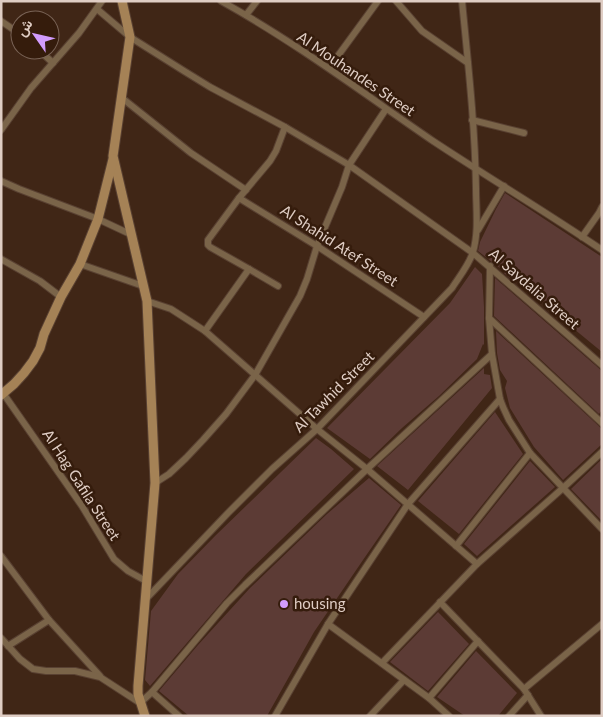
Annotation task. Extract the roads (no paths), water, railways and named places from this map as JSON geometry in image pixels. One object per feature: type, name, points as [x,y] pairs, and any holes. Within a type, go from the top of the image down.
[{"type":"main road","points":[[122,1],[130,37],[113,156],[147,301],[155,483],[138,686],[138,694],[145,716]]},
{"type":"main road","points":[[2,394],[14,384],[33,361],[61,297],[80,264],[98,219],[113,156]]},
{"type":"street","points":[[1,130],[31,88],[102,1]]},
{"type":"street","name":"Al Mouhandes Street","points":[[220,1],[246,15],[329,68],[476,170],[504,186],[602,250]]},
{"type":"street","points":[[246,15],[257,1]]},
{"type":"street","points":[[329,68],[378,1]]},
{"type":"street","points":[[396,1],[422,31],[468,63]]},
{"type":"street","name":"Al Tawhid Street","points":[[145,600],[272,469],[317,429],[452,288],[465,269],[473,252],[477,232],[476,170],[462,1]]},
{"type":"street","name":"Al Saydalia Street","points":[[97,9],[130,37],[197,79],[286,126],[349,165],[473,252],[602,365]]},
{"type":"street","points":[[50,60],[53,63]]},
{"type":"street","points":[[122,98],[191,153],[246,190]]},
{"type":"street","points":[[155,483],[169,474],[203,440],[226,414],[255,375],[300,296],[317,246],[342,187],[349,165],[386,109]]},
{"type":"street","points":[[472,120],[524,133]]},
{"type":"street","points":[[278,286],[210,247],[207,242],[239,198],[270,161],[286,126]]},
{"type":"street","points":[[1,181],[98,219],[130,234]]},
{"type":"street","points":[[477,232],[504,186]]},
{"type":"street","name":"Al Shahid Atef Street","points":[[239,198],[317,246],[424,317]]},
{"type":"street","points":[[582,237],[602,207]]},
{"type":"street","points":[[1,259],[40,281],[61,297]]},
{"type":"street","points":[[80,264],[143,286]]},
{"type":"street","points":[[490,266],[488,318],[500,399],[509,420],[530,453],[602,529]]},
{"type":"street","points":[[205,331],[249,269]]},
{"type":"street","points":[[147,301],[171,309],[205,331],[317,429],[367,468],[477,564]]},
{"type":"street","points":[[488,318],[602,423]]},
{"type":"street","points":[[1,556],[49,620],[100,677],[140,702],[152,692],[227,603],[278,552],[492,354]]},
{"type":"street","name":"Al Hag Gafila Street","points":[[2,394],[82,506],[114,559],[128,571],[146,581]]},
{"type":"street","points":[[275,716],[328,624],[408,504],[500,399]]},
{"type":"street","points":[[382,663],[477,564],[602,452]]},
{"type":"street","points":[[456,546],[530,453]]},
{"type":"street","points":[[440,602],[524,689],[541,716]]},
{"type":"street","points":[[8,646],[49,620]]},
{"type":"street","points":[[328,624],[429,698],[449,716]]},
{"type":"street","points":[[524,689],[602,624]]},
{"type":"street","points":[[1,638],[20,660],[33,669],[75,671],[100,677]]},
{"type":"street","points":[[429,698],[478,641]]},
{"type":"street","points":[[370,716],[404,680]]},
{"type":"street","points":[[152,692],[179,716]]},
{"type":"street","points":[[509,716],[528,695]]},
{"type":"place","name":"housing","points":[[284,604]]}]
